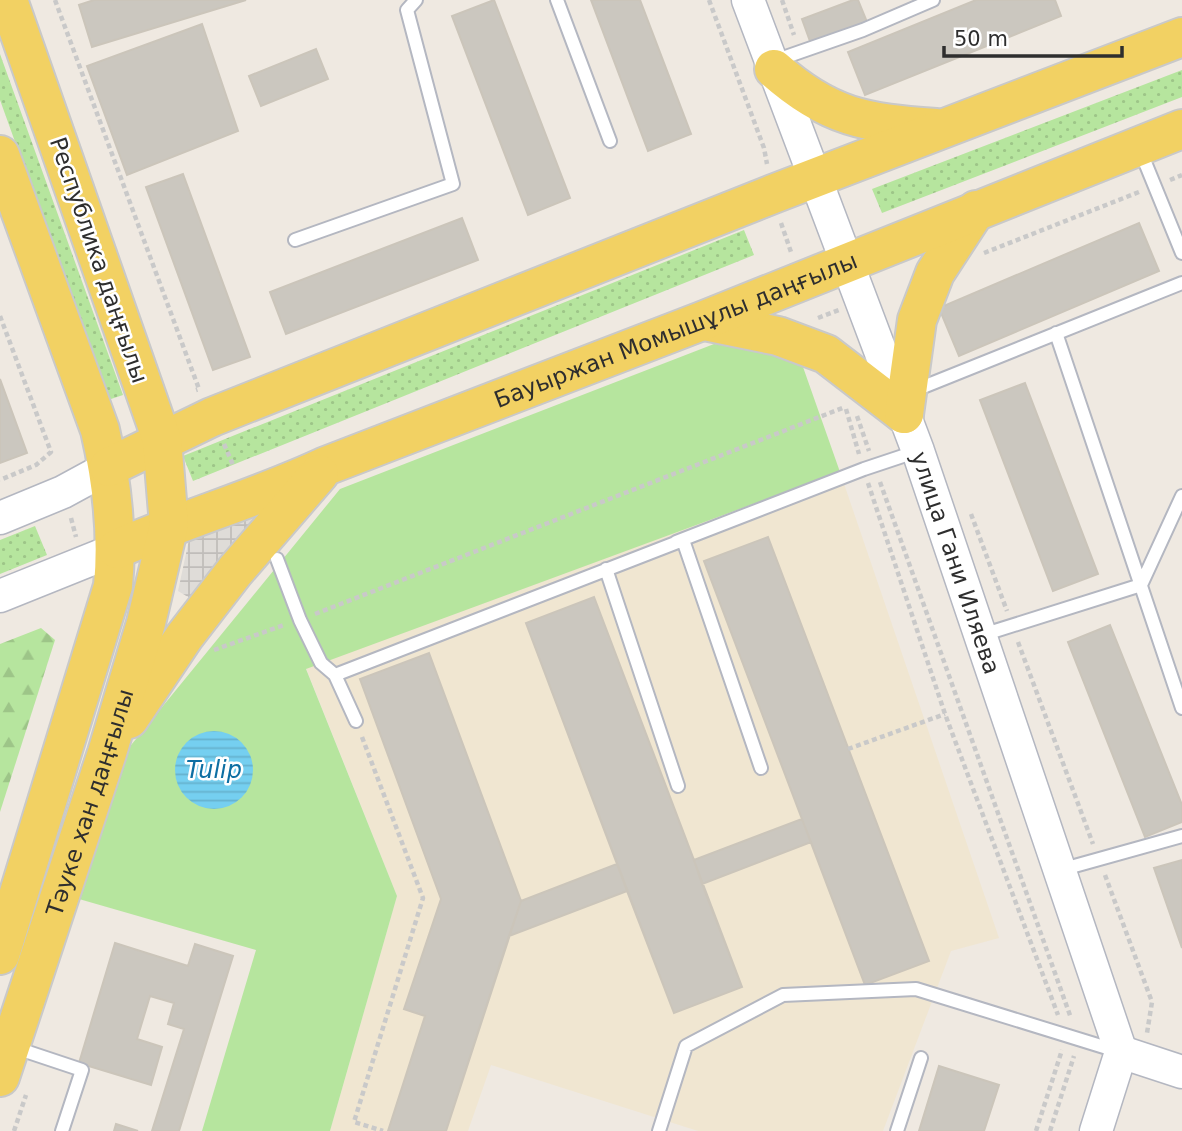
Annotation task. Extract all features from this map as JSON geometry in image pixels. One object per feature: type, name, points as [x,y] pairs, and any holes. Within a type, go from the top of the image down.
[{"type":"main road","name":"Республика даңғылы","points":[[8,0],[169,437],[169,525]]},
{"type":"main road","points":[[109,467],[169,437],[815,179],[1182,37]]},
{"type":"main road","points":[[782,62],[801,93],[848,116],[876,124],[949,129]]},
{"type":"main road","name":"Бауыржан Момышұлы даңғылы","points":[[117,549],[169,525],[250,499],[326,466],[702,321],[1182,129]]},
{"type":"main road","points":[[0,155],[100,430],[109,467],[117,549]]},
{"type":"main road","points":[[702,321],[778,335],[826,355],[905,404],[918,320],[935,273],[976,211]]},
{"type":"main road","points":[[107,753],[184,637],[235,571],[326,466]]},
{"type":"main road","name":"Тәуке хан даңғылы","points":[[16,1060],[146,623],[169,525]]},
{"type":"main road","name":"Тәуке хан даңғылы","points":[[0,955],[113,586],[117,549]]},
{"type":"street","name":"улица Гани Иляева","points":[[748,0],[782,62],[815,179],[905,404],[977,637],[1121,1052]]},
{"type":"street","points":[[0,518],[66,501],[109,467]]},
{"type":"street","points":[[0,596],[117,549]]},
{"type":"street","points":[[1096,1131],[1121,1052],[1182,1072]]},
{"type":"lane","points":[[295,240],[453,184],[407,10],[416,0]]},
{"type":"lane","points":[[556,0],[610,141]]},
{"type":"lane","points":[[782,62],[933,0]]},
{"type":"lane","points":[[1139,146],[1182,253]]},
{"type":"lane","points":[[905,404],[1056,334],[1182,283]]},
{"type":"lane","points":[[1056,334],[1182,708]]},
{"type":"lane","points":[[335,675],[869,467],[918,451]]},
{"type":"lane","points":[[977,637],[1141,585],[1182,496]]},
{"type":"lane","points":[[676,542],[683,540],[761,768]]},
{"type":"lane","points":[[277,559],[300,620],[321,663],[335,675],[356,721]]},
{"type":"lane","points":[[606,569],[678,786]]},
{"type":"lane","points":[[1060,870],[1182,836]]},
{"type":"lane","points":[[659,1131],[686,1046],[783,995],[916,989],[1121,1052]]},
{"type":"lane","points":[[897,1131],[921,1058]]},
{"type":"lane","points":[[16,1060],[82,1070],[62,1131]]},
{"type":"path","points":[[55,0],[199,389]]},
{"type":"path","points":[[709,0],[765,148],[768,173]]},
{"type":"path","points":[[782,0],[782,62]]},
{"type":"path","points":[[935,273],[1182,175]]},
{"type":"path","points":[[780,220],[790,249]]},
{"type":"path","points":[[0,316],[51,452],[36,465],[0,480]]},
{"type":"path","points":[[842,398],[1079,1041],[1050,1131]]},
{"type":"path","points":[[853,404],[869,467],[945,714],[1066,1037],[1036,1131]]},
{"type":"path","points":[[207,659],[215,649],[300,620],[845,407]]},
{"type":"path","points":[[222,440],[233,465]]},
{"type":"path","points":[[66,501],[78,542]]},
{"type":"path","points":[[970,513],[1152,1002]]},
{"type":"path","points":[[848,749],[945,714]]},
{"type":"path","points":[[356,721],[423,898],[354,1122],[383,1131]]},
{"type":"path","points":[[14,1131],[16,1060]]},
{"type":"shaded area","points":[[840,472],[999,938],[951,951],[883,1131],[698,1131],[491,1065],[468,1131],[330,1131],[397,896],[306,668]]},
{"type":"shaded area","points":[[271,504],[193,600],[178,591],[190,535]]},
{"type":"green space","points":[[0,54],[123,395],[108,400],[0,100]]},
{"type":"green space","points":[[1182,70],[1182,97],[882,213],[872,189]]},
{"type":"green space","points":[[744,230],[754,255],[193,481],[183,456]]},
{"type":"green space","points":[[714,344],[753,348],[803,367],[840,472],[306,669],[397,896],[330,1131],[202,1131],[256,950],[79,899],[127,750],[340,489]]},
{"type":"green space","points":[[35,526],[47,555],[0,574],[0,540]]},
{"type":"green space","points":[[41,628],[55,640],[0,812],[0,644]]},
{"type":"water","name":"Tulip","points":[[214,731],[229,734],[246,748],[253,770],[250,785],[236,802],[214,809],[199,806],[182,792],[175,770],[178,755],[192,738]]},
{"type":"building","points":[[94,0],[246,0],[92,47],[79,5]]},
{"type":"building","points":[[494,0],[570,198],[528,215],[452,16]]},
{"type":"building","points":[[591,0],[640,0],[691,134],[648,151]]},
{"type":"building","points":[[858,0],[867,22],[811,44],[802,19]]},
{"type":"building","points":[[976,0],[1055,0],[1061,16],[865,95],[848,52]]},
{"type":"building","points":[[202,24],[238,131],[127,175],[87,66]]},
{"type":"building","points":[[316,49],[328,79],[261,106],[249,76]]},
{"type":"building","points":[[183,174],[250,357],[213,370],[146,187]]},
{"type":"building","points":[[462,218],[478,260],[286,334],[270,292]]},
{"type":"building","points":[[1139,223],[1159,271],[959,356],[939,308]]},
{"type":"building","points":[[0,379],[27,453],[0,463]]},
{"type":"building","points":[[1025,383],[1098,574],[1053,591],[980,400]]},
{"type":"building","points":[[768,537],[929,961],[865,985],[704,561]]},
{"type":"building","points":[[768,537],[929,961],[865,985],[811,842],[702,884],[742,987],[674,1013],[627,891],[509,936],[446,1131],[388,1131],[425,1016],[404,1009],[441,899],[360,679],[429,653],[521,901],[617,864],[526,623],[594,597],[694,860],[802,819],[704,561]]},
{"type":"building","points":[[594,597],[742,987],[674,1013],[526,623]]},
{"type":"building","points":[[1110,625],[1182,805],[1182,822],[1145,837],[1068,642]]},
{"type":"building","points":[[429,653],[521,901],[446,1131],[388,1131],[425,1016],[404,1009],[441,899],[360,679]]},
{"type":"building","points":[[802,819],[811,842],[702,884],[694,860]]},
{"type":"building","points":[[1182,860],[1182,948],[1154,868]]},
{"type":"building","points":[[617,864],[627,891],[509,936],[521,901]]},
{"type":"building","points":[[115,943],[188,966],[195,944],[233,956],[179,1131],[152,1131],[184,1029],[168,1024],[174,1003],[150,996],[137,1039],[162,1047],[151,1085],[79,1063]]},
{"type":"building","points":[[939,1066],[999,1085],[984,1131],[919,1131]]},
{"type":"building","points":[[116,1124],[138,1131],[114,1131]]}]
